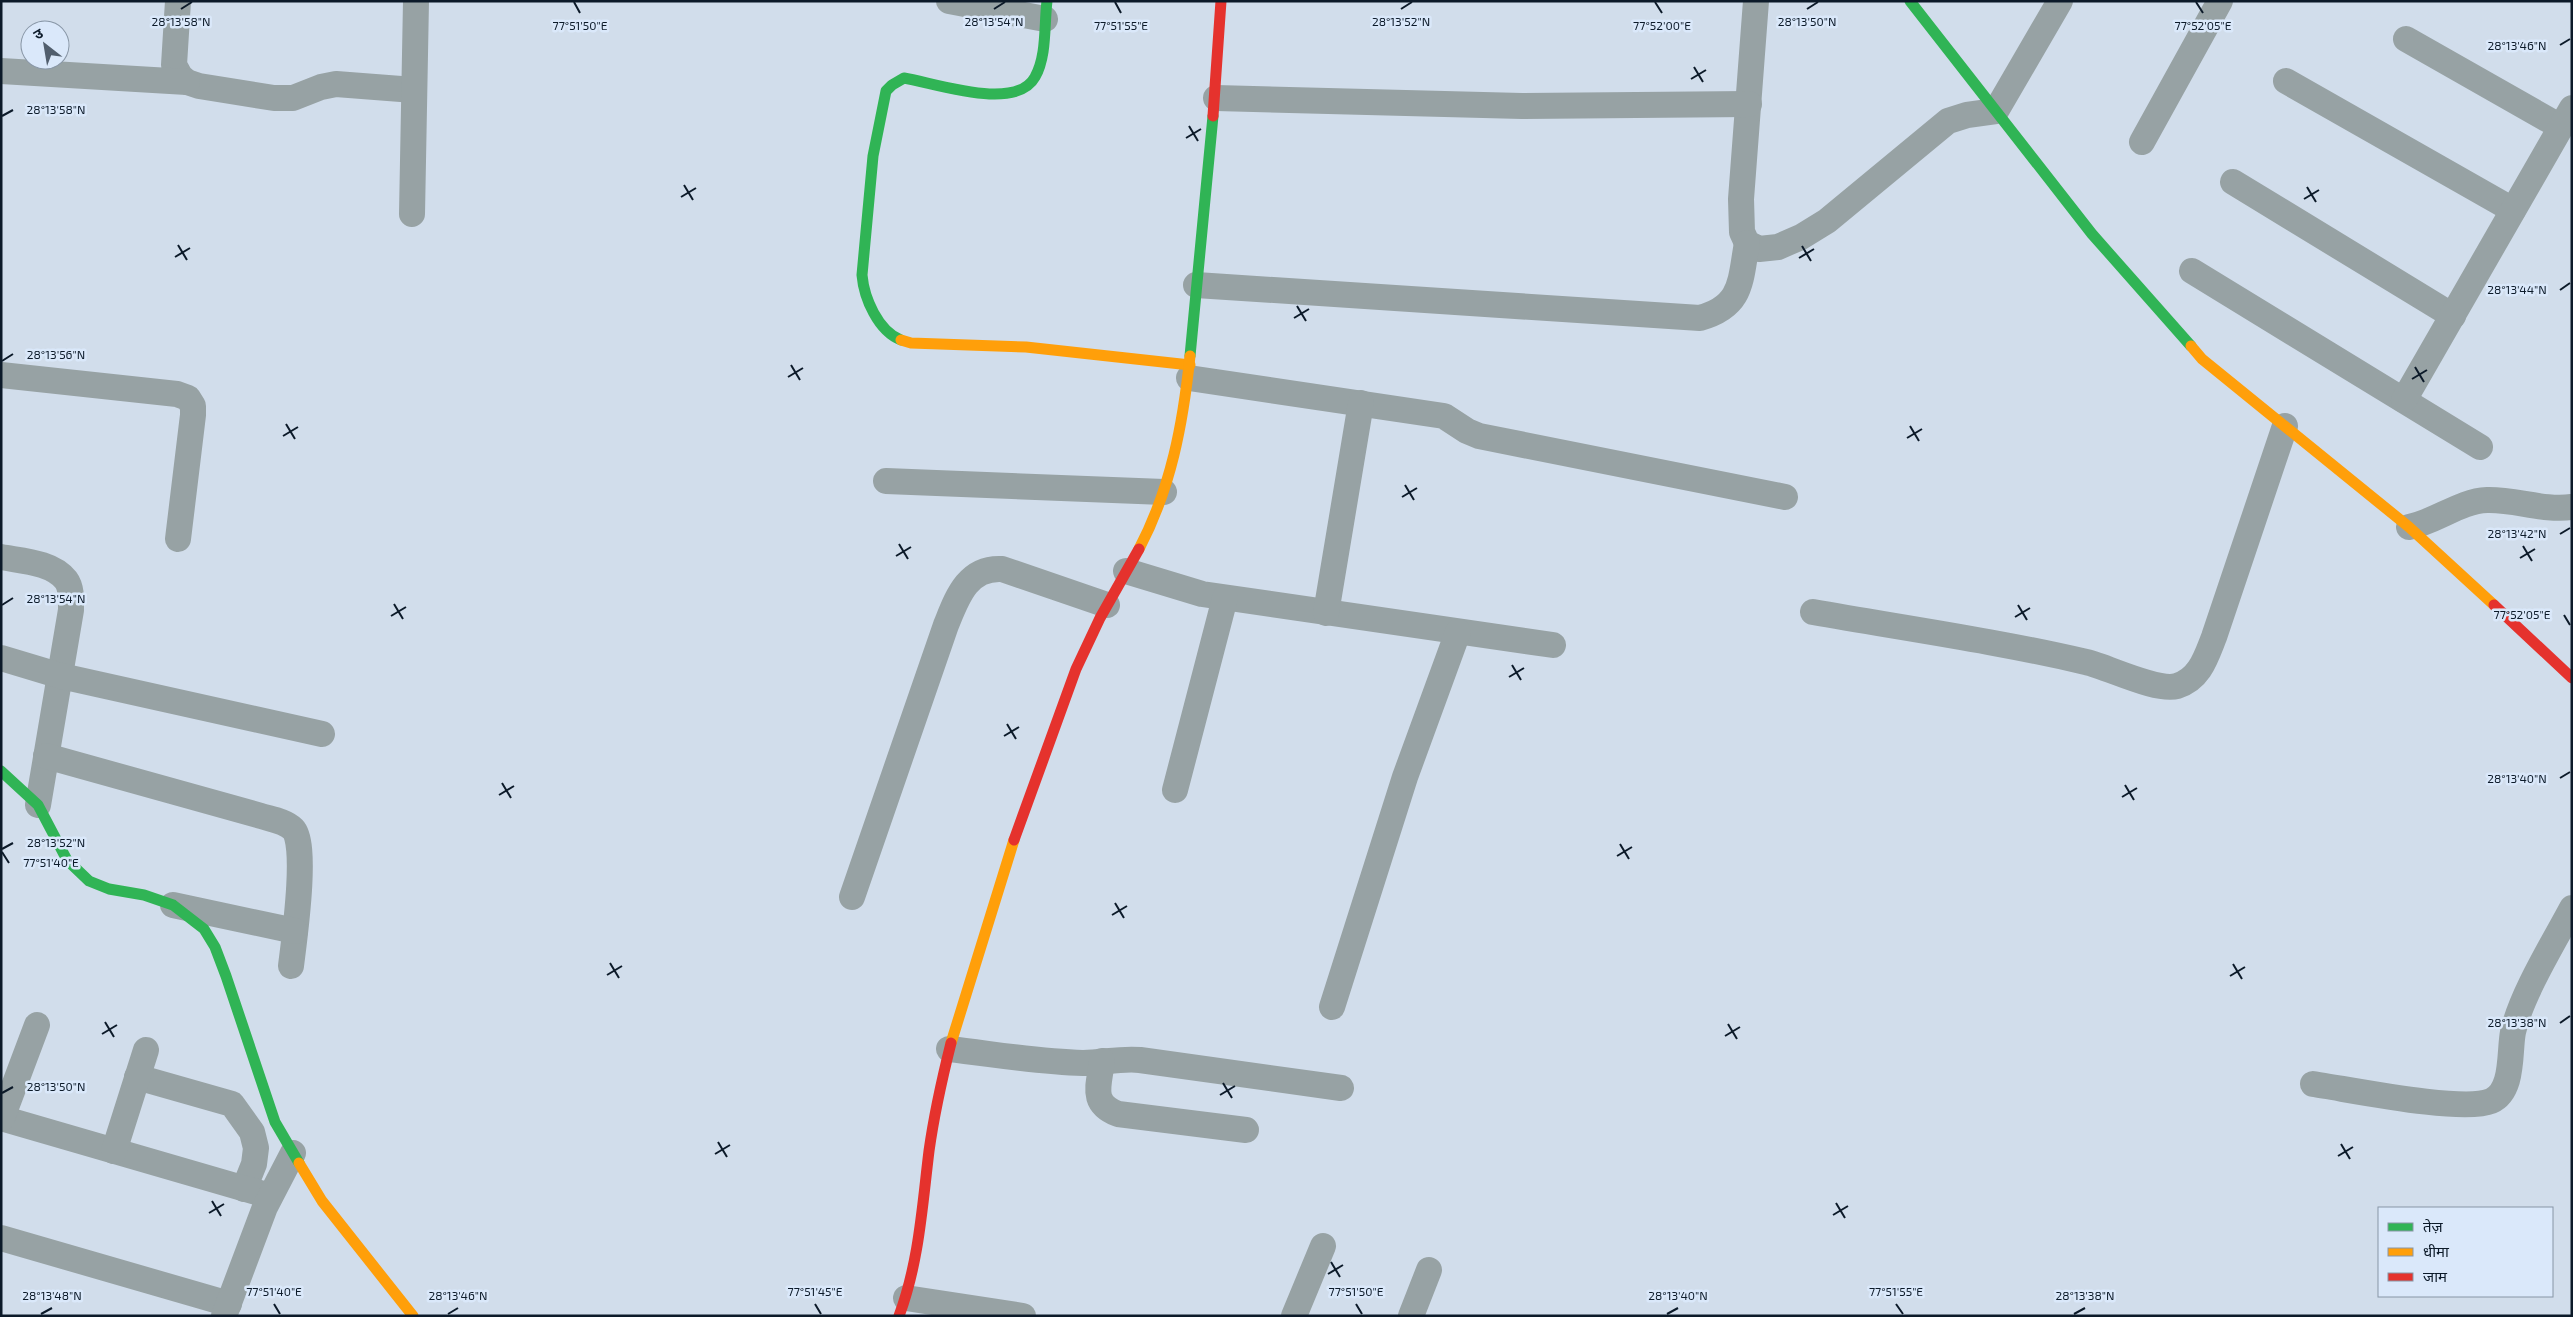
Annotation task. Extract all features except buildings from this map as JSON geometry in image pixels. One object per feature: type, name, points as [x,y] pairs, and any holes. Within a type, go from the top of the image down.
[{"type":"street","points":[[178,1],[174,65],[180,76],[187,82]]},
{"type":"street","points":[[412,214],[416,1]]},
{"type":"street","points":[[949,1],[1046,10],[1039,67],[1035,78],[1027,88],[1016,94],[971,92],[904,78],[895,82],[886,91],[876,135],[861,273],[866,299],[886,330],[896,338],[911,343],[1026,347],[1189,371],[1361,403],[1444,416],[1467,431],[1479,436],[1785,497]]},
{"type":"street","points":[[1023,1316],[902,1307],[915,1256],[933,1128],[949,1049],[1029,798],[1076,668],[1107,605],[1154,519],[1173,466],[1189,371],[1216,98],[1221,1]]},
{"type":"street","points":[[1196,285],[1700,318],[1726,308],[1736,294],[1747,243],[1742,232],[1741,199],[1756,1]]},
{"type":"street","points":[[1910,1],[2092,234],[2163,317],[2202,359],[2409,526],[2572,678]]},
{"type":"street","points":[[1996,111],[2060,1]]},
{"type":"street","points":[[2142,142],[2220,1]]},
{"type":"street","points":[[2404,400],[2566,118],[2406,39]]},
{"type":"street","points":[[1,71],[187,82],[199,86],[274,98],[292,98],[321,87],[336,84],[414,90]]},
{"type":"street","points":[[2286,81],[2513,210]]},
{"type":"street","points":[[1216,98],[1522,106],[1748,104]]},
{"type":"street","points":[[1747,243],[1760,249],[1778,247],[1801,237],[1827,221],[1876,183],[1909,152],[1948,121],[1967,115],[1996,111]]},
{"type":"street","points":[[2233,182],[2453,316]]},
{"type":"street","points":[[2192,271],[2480,447]]},
{"type":"street","points":[[1,376],[177,394],[188,398],[192,406],[193,415],[178,539]]},
{"type":"street","points":[[1326,613],[1361,403]]},
{"type":"street","points":[[1812,612],[2087,662],[2150,684],[2175,687],[2189,681],[2200,671],[2214,637],[2285,426]]},
{"type":"street","points":[[886,481],[1164,492]]},
{"type":"street","points":[[2409,526],[2423,524],[2485,500],[2558,509],[2572,507]]},
{"type":"street","points":[[1,557],[47,567],[66,580],[70,590],[71,610],[38,805]]},
{"type":"street","points":[[852,897],[946,625],[967,583],[980,572],[989,568],[1002,570],[1107,605]]},
{"type":"street","points":[[1126,572],[1202,594],[1225,598],[1553,646]]},
{"type":"street","points":[[1175,790],[1225,598]]},
{"type":"street","points":[[1332,1007],[1405,776],[1458,632]]},
{"type":"street","points":[[1,658],[61,676],[322,734]]},
{"type":"street","points":[[46,756],[261,816],[293,828],[299,838],[301,858],[291,966]]},
{"type":"street","points":[[1,771],[38,805],[67,860],[89,881],[109,889],[144,895],[174,905],[294,931]]},
{"type":"street","points":[[174,905],[204,929],[215,947],[275,1122],[293,1153],[322,1201],[354,1244],[413,1316]]},
{"type":"street","points":[[2313,1084],[2443,1103],[2490,1101],[2500,1094],[2506,1083],[2514,1027],[2572,908]]},
{"type":"street","points":[[37,1024],[2,1118],[270,1196]]},
{"type":"street","points":[[949,1049],[1044,1061],[1102,1061],[1122,1058],[1341,1088]]},
{"type":"street","points":[[114,1151],[146,1050]]},
{"type":"street","points":[[1102,1061],[1098,1100],[1105,1109],[1118,1114],[1246,1130]]},
{"type":"street","points":[[138,1077],[232,1104],[252,1132],[256,1148],[254,1164],[244,1189]]},
{"type":"street","points":[[1,1238],[226,1310],[270,1196],[293,1153]]},
{"type":"street","points":[[1294,1316],[1323,1246]]},
{"type":"street","points":[[1411,1316],[1429,1270]]},
{"type":"traffic: fast","points":[[901,340],[893,336],[879,322],[869,303],[862,275],[873,156],[886,91],[904,78],[954,89],[993,94],[1011,93],[1025,87],[1035,77],[1042,60],[1047,1]]},
{"type":"traffic: fast","points":[[1910,1],[2092,234],[2191,346]]},
{"type":"traffic: fast","points":[[1190,356],[1213,116]]},
{"type":"traffic: fast","points":[[1,771],[38,805],[67,860],[89,881],[109,889],[144,895],[173,905],[204,929],[215,947],[226,976],[275,1122],[299,1163]]},
{"type":"traffic: slow","points":[[901,340],[911,343],[1026,347],[1190,365]]},
{"type":"traffic: slow","points":[[2191,346],[2202,359],[2409,527],[2494,605]]},
{"type":"traffic: slow","points":[[1139,549],[1159,503],[1174,455],[1184,406],[1190,356]]},
{"type":"traffic: slow","points":[[951,1043],[1014,840]]},
{"type":"traffic: slow","points":[[299,1163],[322,1201],[413,1316]]},
{"type":"traffic: jam","points":[[1213,116],[1221,1]]},
{"type":"traffic: jam","points":[[1014,840],[1076,669],[1100,618],[1139,549]]},
{"type":"traffic: jam","points":[[2494,605],[2572,678]]},
{"type":"traffic: jam","points":[[899,1316],[906,1296],[915,1255],[931,1138],[951,1043]]}]
